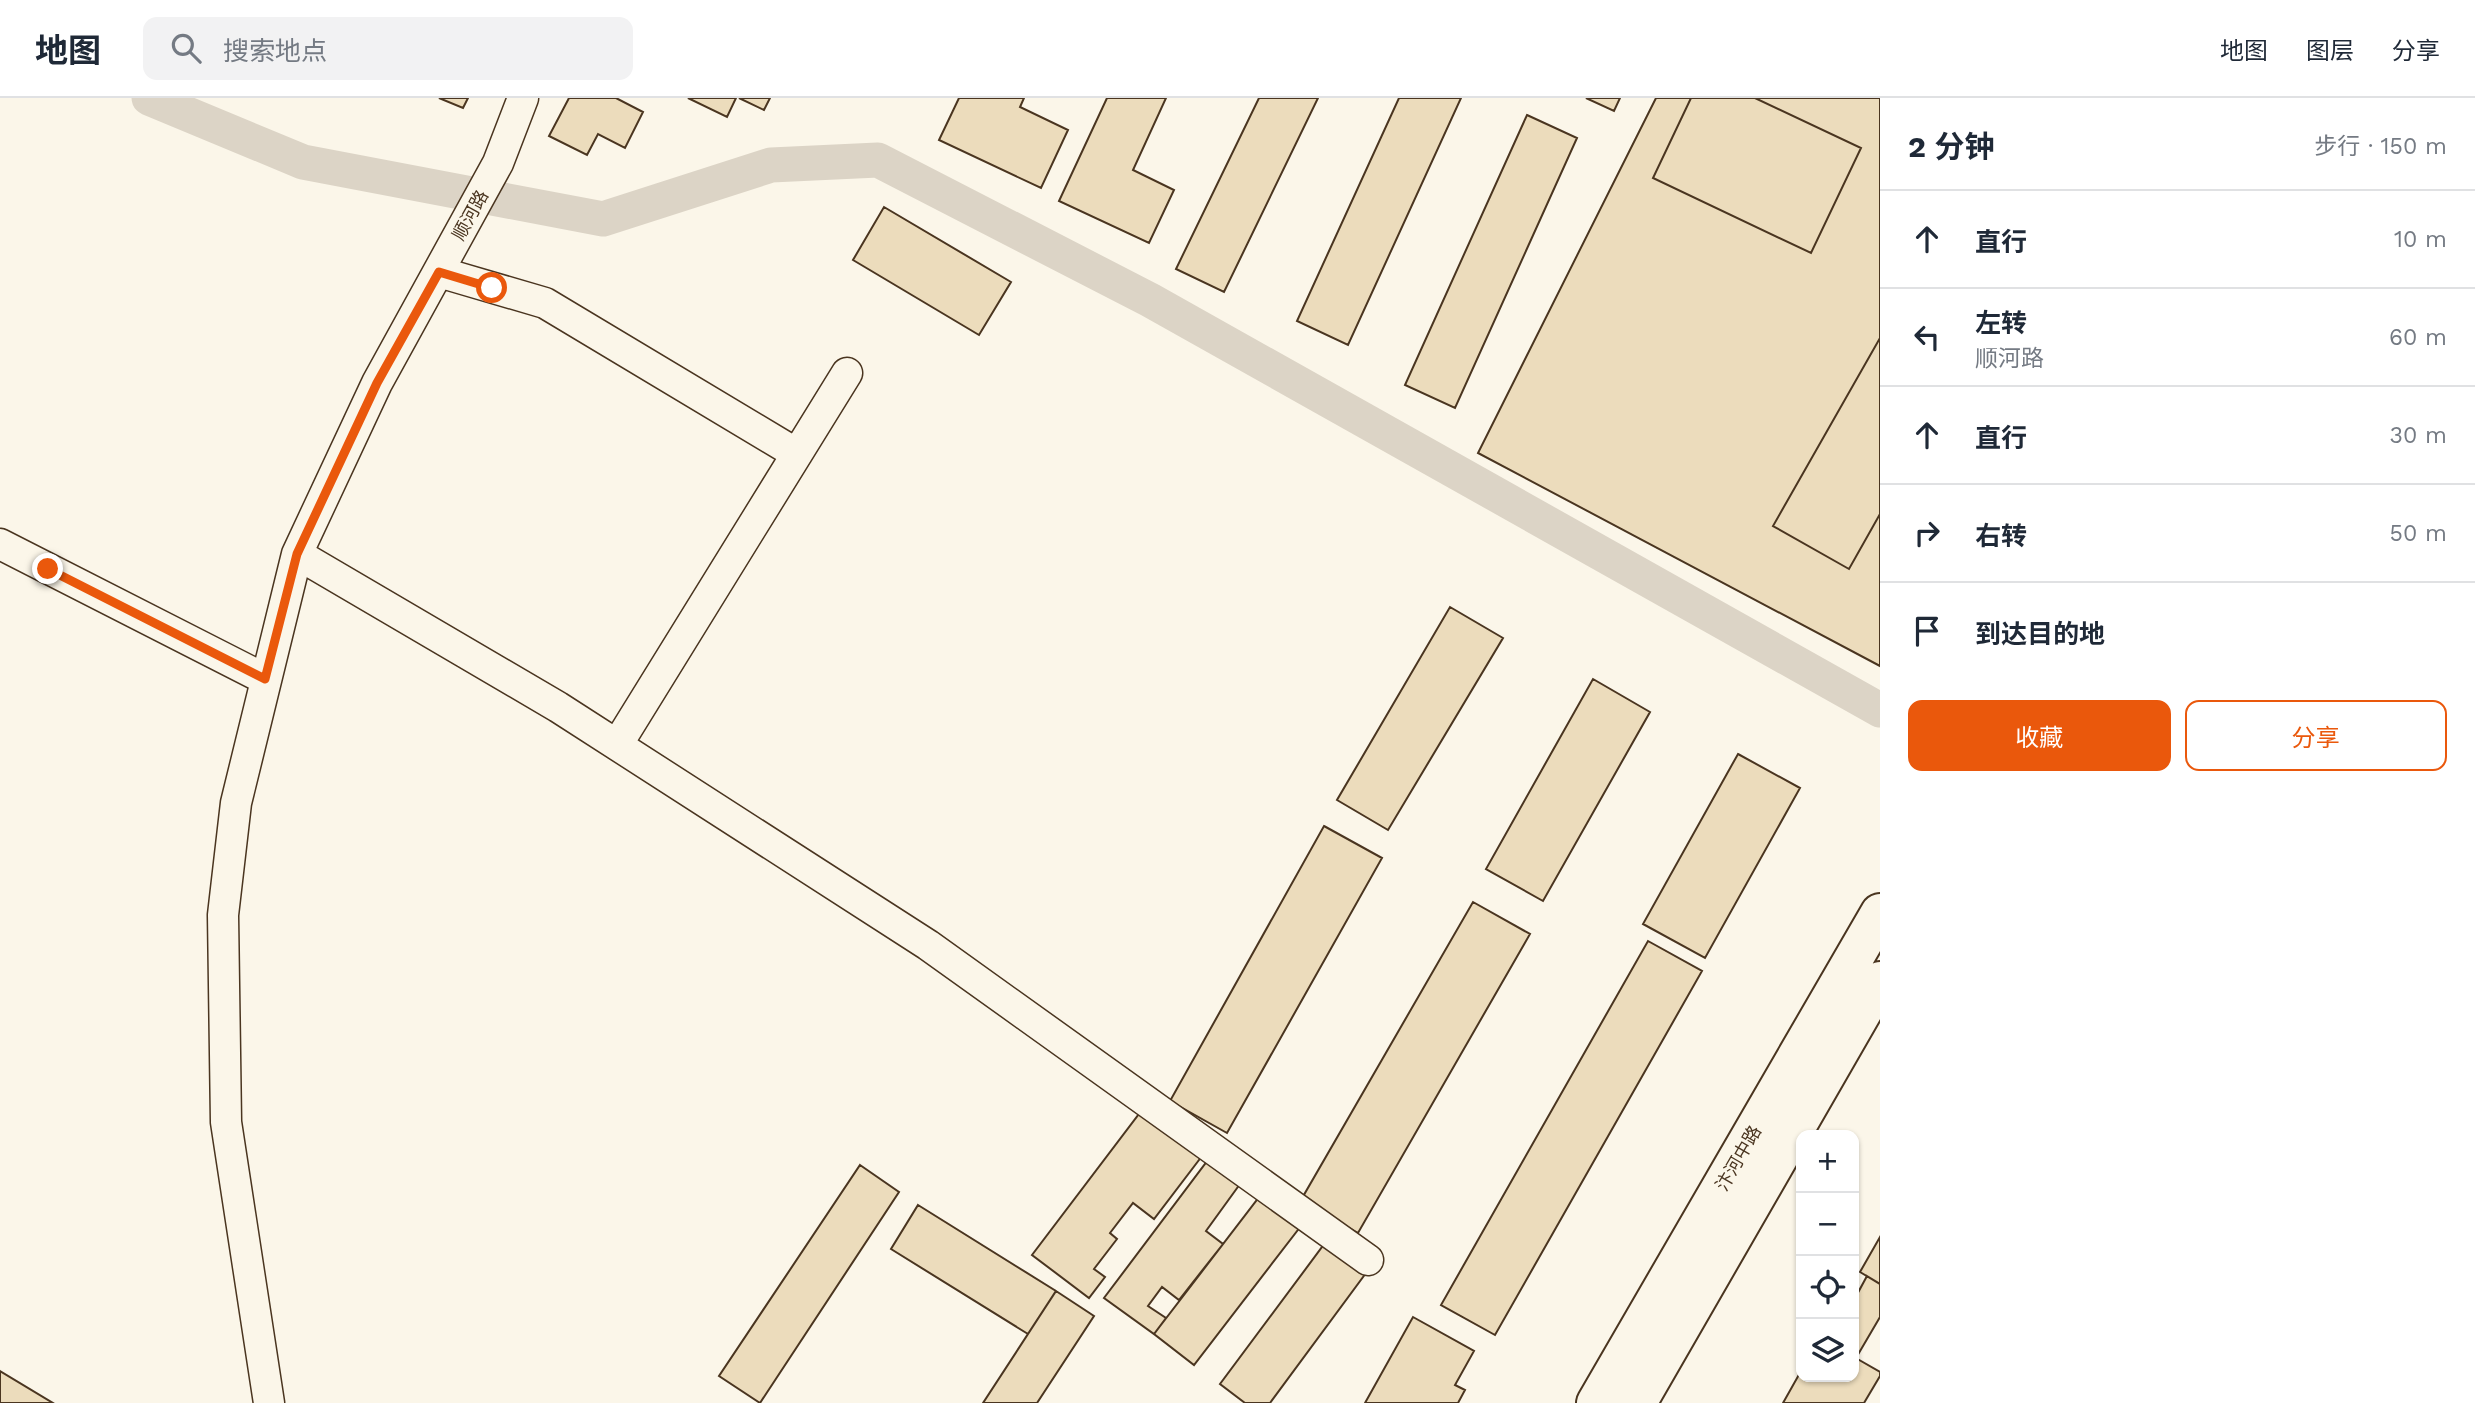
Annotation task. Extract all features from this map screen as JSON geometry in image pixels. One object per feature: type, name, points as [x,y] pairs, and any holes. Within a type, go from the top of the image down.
[{"type":"main road","name":"汴河中路","points":[[1596,1403],[1880,913]]},
{"type":"main road","name":"汴河中路","points":[[1637,1403],[1880,981]]},
{"type":"street","name":"顺河路","points":[[269,1403],[226,1122],[223,915],[236,803],[297,554],[377,383],[498,163],[523,98]]},
{"type":"street","points":[[443,265],[545,303],[797,454]]},
{"type":"street","points":[[617,745],[847,373]]},
{"type":"street","points":[[0,544],[265,679]]},
{"type":"street","points":[[297,554],[558,707],[928,945],[1368,1260]]},
{"type":"building","points":[[439,98],[468,98],[463,108]]},
{"type":"building","points":[[569,98],[616,98],[643,112],[625,148],[598,134],[587,155],[549,136]]},
{"type":"building","points":[[688,98],[736,98],[727,117]]},
{"type":"building","points":[[739,98],[770,98],[764,110]]},
{"type":"building","points":[[959,98],[1024,98],[1020,107],[1068,130],[1041,188],[939,140]]},
{"type":"building","points":[[1107,98],[1166,98],[1133,170],[1174,190],[1149,243],[1059,201]]},
{"type":"building","points":[[1259,98],[1318,98],[1224,292],[1176,269]]},
{"type":"building","points":[[1399,98],[1461,98],[1348,345],[1297,321]]},
{"type":"building","points":[[1586,98],[1620,98],[1614,111]]},
{"type":"building","points":[[1656,98],[1880,98],[1880,666],[1478,453]]},
{"type":"building","points":[[1691,98],[1755,98],[1861,148],[1811,253],[1653,178]]},
{"type":"building","points":[[1527,115],[1577,138],[1455,408],[1405,385]]},
{"type":"building","points":[[884,207],[1011,282],[979,335],[853,260]]},
{"type":"building","points":[[1880,338],[1880,514],[1849,569],[1773,526]]},
{"type":"building","points":[[1450,607],[1503,638],[1388,830],[1337,800]]},
{"type":"building","points":[[1593,679],[1650,712],[1543,901],[1486,869]]},
{"type":"building","points":[[1738,754],[1800,788],[1705,958],[1643,924]]},
{"type":"building","points":[[1324,826],[1382,858],[1227,1133],[1170,1101]]},
{"type":"building","points":[[1473,902],[1530,934],[1358,1233],[1301,1200]]},
{"type":"building","points":[[1648,941],[1702,971],[1495,1335],[1441,1305]]},
{"type":"building","points":[[1142,1110],[1202,1156],[1154,1219],[1133,1203],[1110,1233],[1117,1239],[1094,1269],[1105,1277],[1089,1298],[1032,1255]]},
{"type":"building","points":[[1208,1160],[1240,1184],[1206,1231],[1223,1244],[1179,1300],[1162,1287],[1148,1306],[1166,1318],[1154,1334],[1104,1298]]},
{"type":"building","points":[[860,1165],[899,1192],[760,1403],[719,1376]]},
{"type":"building","points":[[1263,1192],[1304,1222],[1194,1365],[1154,1334]]},
{"type":"building","points":[[918,1205],[1056,1291],[1028,1334],[891,1249]]},
{"type":"building","points":[[1880,1237],[1880,1284],[1860,1272]]},
{"type":"building","points":[[1325,1243],[1366,1273],[1270,1403],[1245,1403],[1220,1384]]},
{"type":"building","points":[[1867,1276],[1880,1284],[1880,1317],[1859,1353],[1859,1319],[1859,1291]]},
{"type":"building","points":[[1056,1291],[1094,1316],[1037,1403],[983,1403]]},
{"type":"building","points":[[1413,1317],[1474,1351],[1455,1385],[1465,1390],[1458,1403],[1365,1403]]},
{"type":"building","points":[[1859,1360],[1880,1372],[1864,1403],[1783,1403],[1796,1380],[1796,1382],[1859,1382]]},
{"type":"building","points":[[0,1371],[53,1403],[0,1403]]},
{"type":"waterway","points":[[149,98],[303,162],[603,219],[771,165],[878,160],[1150,300],[1880,710]]},
{"type":"route","points":[[48,569],[265,679],[297,554],[377,383],[439,272],[492,288]]}]
